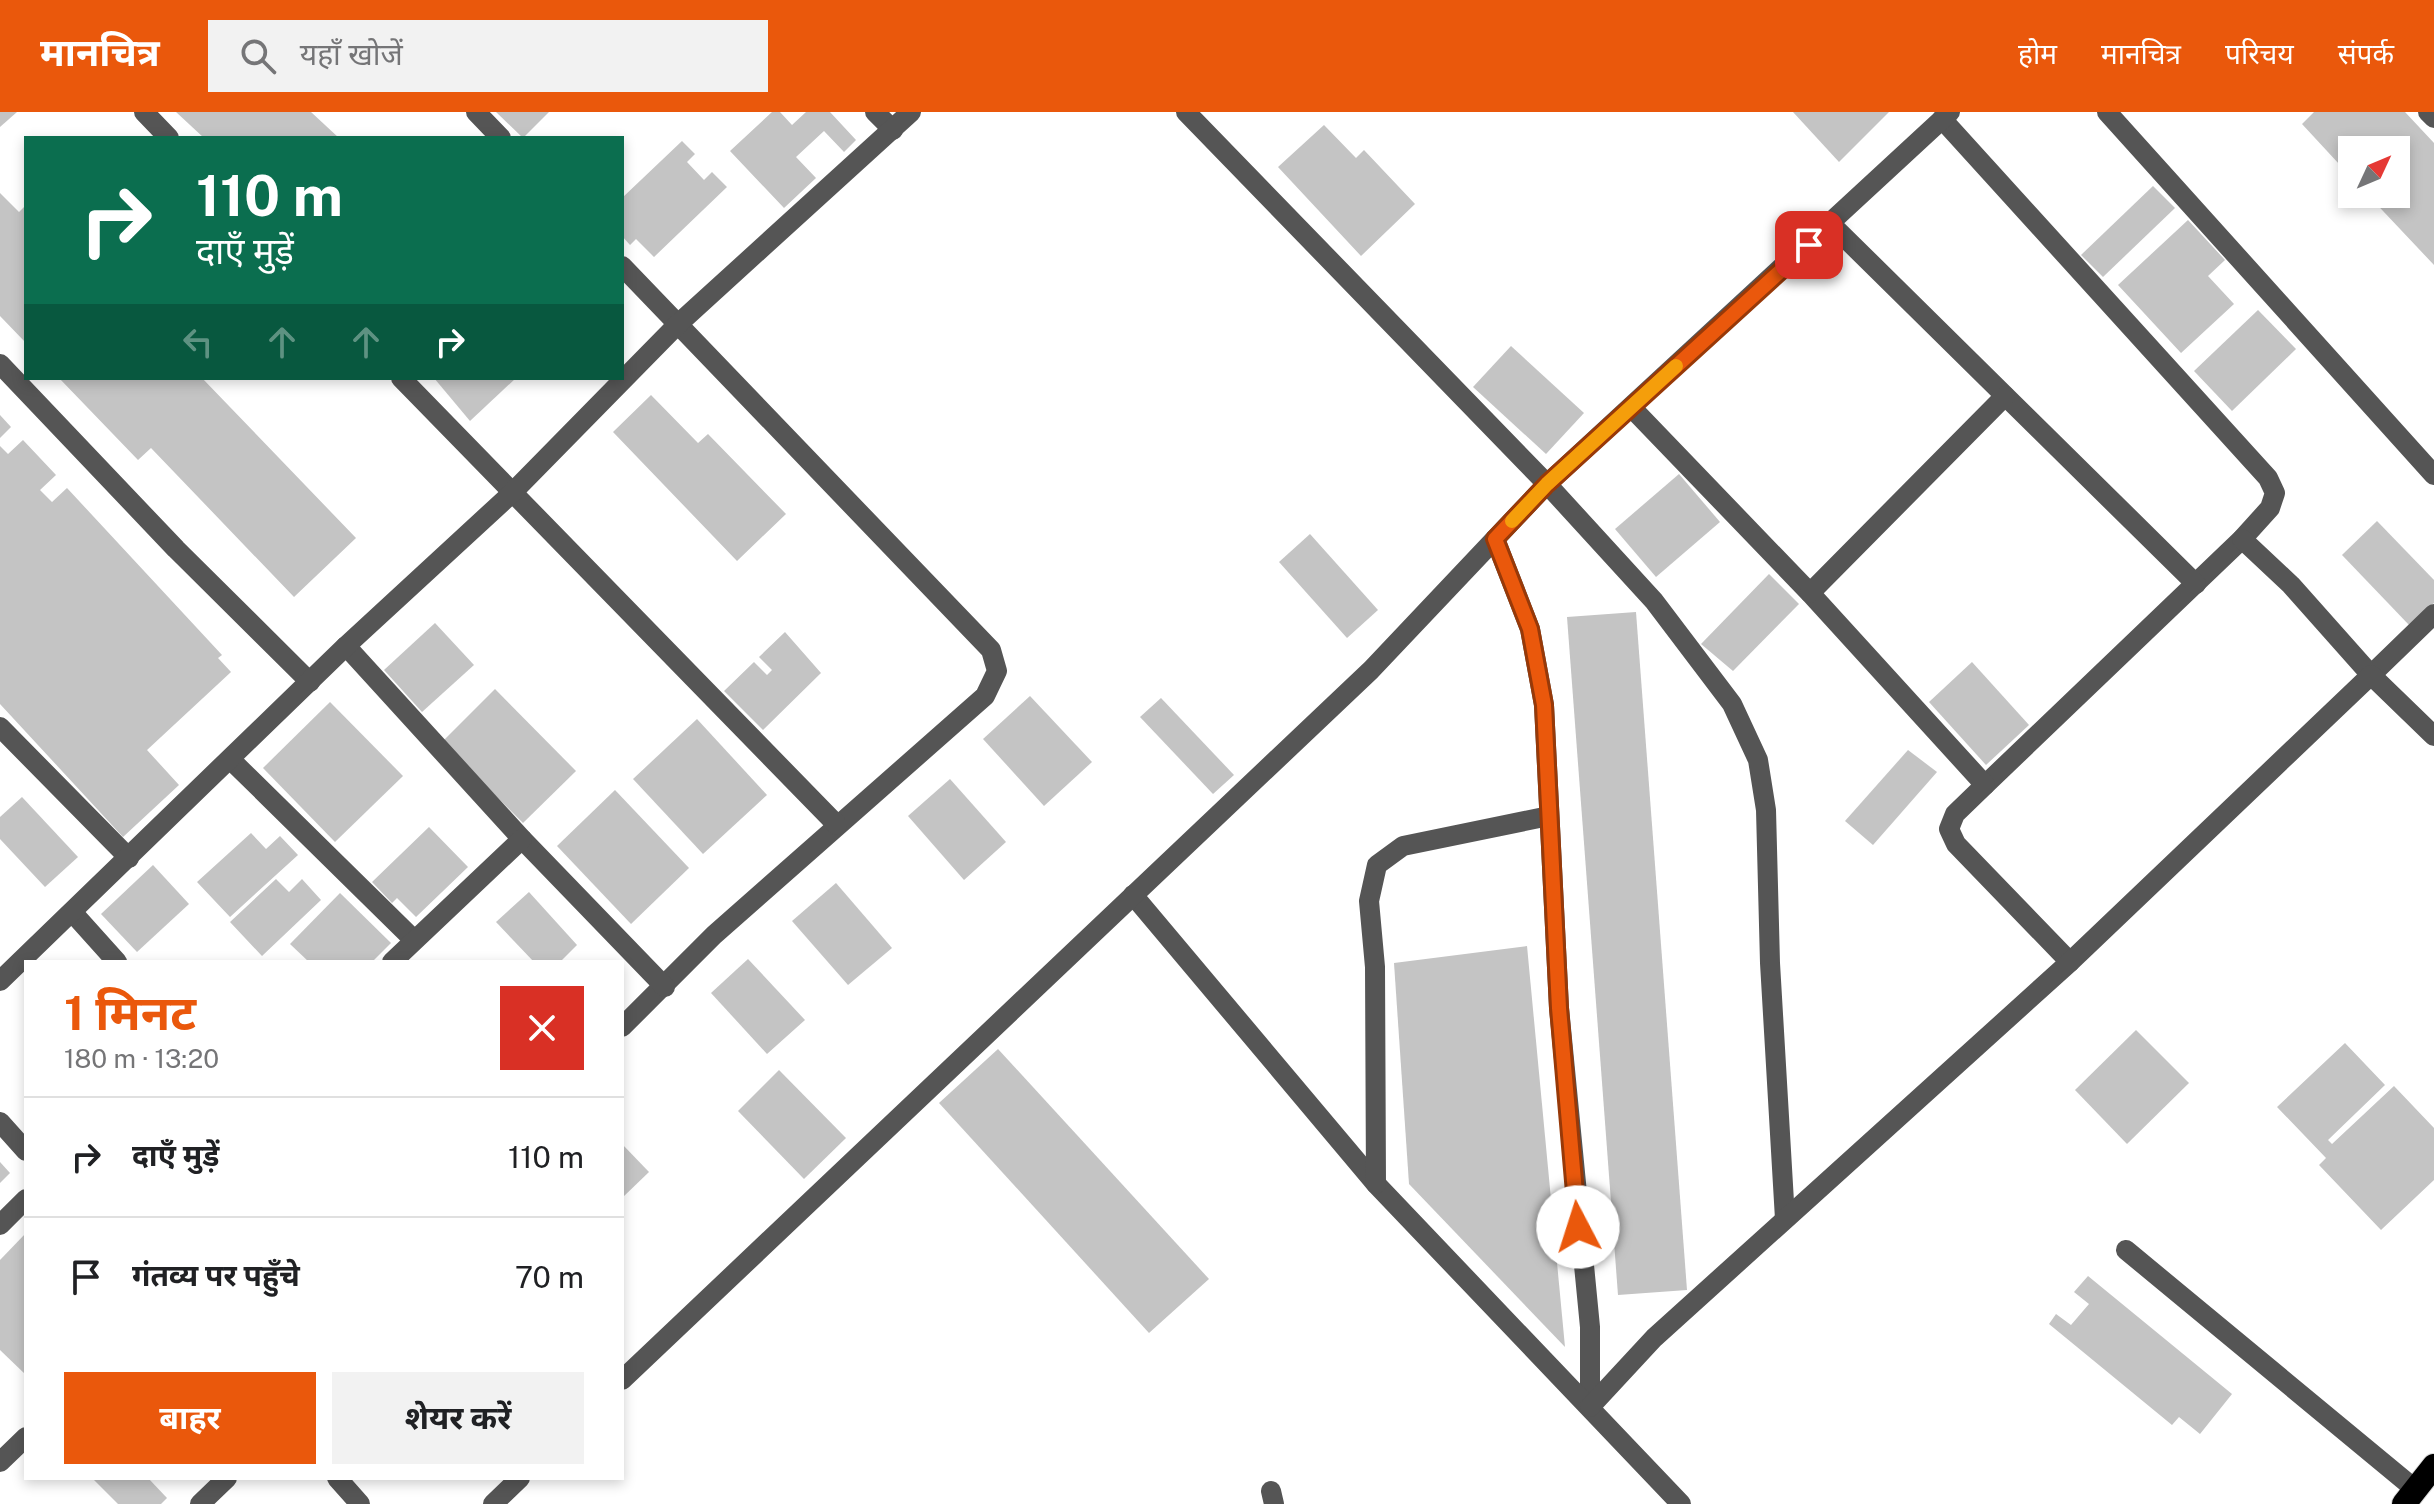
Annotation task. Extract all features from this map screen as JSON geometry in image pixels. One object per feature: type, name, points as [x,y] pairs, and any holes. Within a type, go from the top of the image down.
[{"type":"highway","points":[[2410,1497],[2434,1466]]},
{"type":"street","points":[[144,112],[167,136]]},
{"type":"street","points":[[476,112],[499,136]]},
{"type":"street","points":[[875,112],[893,130]]},
{"type":"street","points":[[624,379],[677,325],[911,112]]},
{"type":"street","points":[[1188,112],[1547,484],[1654,601],[1732,704],[1758,760],[1766,810],[1770,963],[1785,1219]]},
{"type":"street","points":[[2107,112],[2434,475]]},
{"type":"street","points":[[2428,112],[2434,118]]},
{"type":"street","points":[[624,1378],[1371,670],[1547,484],[1946,116],[2268,478],[2275,493],[2270,508],[2242,539],[1955,814],[1949,829],[1956,844],[2070,962]]},
{"type":"street","points":[[1831,224],[2196,584]]},
{"type":"street","points":[[624,268],[991,650],[997,671],[985,696],[714,935],[624,1025]]},
{"type":"street","points":[[0,364],[176,549],[310,682]]},
{"type":"street","points":[[403,380],[837,825]]},
{"type":"street","points":[[0,981],[346,646],[512,493],[623,380]]},
{"type":"street","points":[[1810,593],[2005,396]]},
{"type":"street","points":[[1631,407],[1810,593],[1985,785]]},
{"type":"street","points":[[1495,539],[1530,629],[1540,670],[1560,1024],[1590,1327],[1590,1407]]},
{"type":"street","points":[[2242,539],[2291,585],[2371,675],[2434,736]]},
{"type":"street","points":[[1590,1407],[1654,1338],[2070,962],[2434,614]]},
{"type":"street","points":[[346,646],[522,839],[665,987]]},
{"type":"street","points":[[0,727],[129,858]]},
{"type":"street","points":[[231,760],[414,940]]},
{"type":"street","points":[[1376,1184],[1375,967],[1369,901],[1377,865],[1403,846],[1549,816]]},
{"type":"street","points":[[394,960],[522,839]]},
{"type":"street","points":[[1133,895],[1376,1184],[1681,1504]]},
{"type":"street","points":[[73,913],[115,960]]},
{"type":"street","points":[[0,1122],[24,1149]]},
{"type":"street","points":[[0,1225],[24,1201]]},
{"type":"street","points":[[2126,1250],[2410,1497]]},
{"type":"street","points":[[0,1462],[24,1439]]},
{"type":"street","points":[[200,1504],[225,1480]]},
{"type":"street","points":[[339,1480],[360,1504]]},
{"type":"street","points":[[493,1504],[518,1480]]},
{"type":"building","points":[[0,112],[17,112],[0,127]]},
{"type":"building","points":[[176,112],[311,112],[337,136],[202,136]]},
{"type":"building","points":[[496,112],[549,112],[525,136],[521,136]]},
{"type":"building","points":[[772,112],[780,112],[792,125],[806,112],[830,112],[856,140],[844,152],[824,131],[796,157],[816,178],[784,208],[730,151]]},
{"type":"building","points":[[1793,112],[1889,112],[1839,162]]},
{"type":"building","points":[[2314,112],[2405,112],[2434,143],[2434,265],[2380,208],[2410,208],[2410,136],[2338,136],[2338,163],[2302,124]]},
{"type":"building","points":[[1324,125],[1356,158],[1364,150],[1415,204],[1361,256],[1278,167]]},
{"type":"building","points":[[682,141],[695,154],[687,162],[704,180],[712,172],[727,187],[654,257],[636,239],[630,245],[624,238],[624,196]]},
{"type":"building","points":[[2153,186],[2175,208],[2103,277],[2081,255]]},
{"type":"building","points":[[0,193],[19,212],[24,207],[24,341],[0,316]]},
{"type":"building","points":[[2188,220],[2225,260],[2208,276],[2234,304],[2181,353],[2118,285]]},
{"type":"building","points":[[2258,310],[2296,349],[2232,411],[2194,371]]},
{"type":"building","points":[[1511,346],[1584,413],[1546,454],[1473,387]]},
{"type":"building","points":[[61,380],[204,380],[356,538],[294,597],[151,448],[138,460]]},
{"type":"building","points":[[436,380],[514,380],[470,421]]},
{"type":"building","points":[[651,395],[698,443],[708,434],[786,514],[737,561],[613,432]]},
{"type":"building","points":[[0,415],[11,427],[0,438]]},
{"type":"building","points":[[23,440],[56,475],[40,490],[52,502],[67,488],[222,655],[218,658],[231,672],[147,750],[179,785],[123,837],[0,704],[0,446],[8,454]]},
{"type":"building","points":[[1679,474],[1720,522],[1656,577],[1615,529]]},
{"type":"building","points":[[2377,521],[2434,580],[2434,603],[2410,626],[2342,555]]},
{"type":"building","points":[[1310,534],[1378,610],[1347,638],[1279,562]]},
{"type":"building","points":[[1769,574],[1799,604],[1733,671],[1701,644]]},
{"type":"building","points":[[1636,612],[1687,1290],[1618,1295],[1567,617]]},
{"type":"building","points":[[435,623],[474,665],[422,712],[384,670]]},
{"type":"building","points":[[785,632],[821,673],[763,730],[724,691],[754,662],[767,675],[772,670],[759,657]]},
{"type":"building","points":[[1972,662],[2029,725],[1986,765],[1929,702]]},
{"type":"building","points":[[495,689],[576,771],[523,823],[442,742]]},
{"type":"building","points":[[1030,696],[1092,762],[1044,806],[983,739]]},
{"type":"building","points":[[1161,698],[1234,775],[1213,794],[1140,717]]},
{"type":"building","points":[[330,702],[403,776],[335,842],[263,768]]},
{"type":"building","points":[[697,719],[767,795],[703,854],[633,779]]},
{"type":"building","points":[[1908,750],[1937,772],[1873,845],[1845,821]]},
{"type":"building","points":[[950,779],[1006,842],[964,880],[908,816]]},
{"type":"building","points":[[615,790],[689,868],[631,924],[557,846]]},
{"type":"building","points":[[22,797],[78,857],[45,887],[0,839],[0,817]]},
{"type":"building","points":[[429,827],[468,867],[416,917],[397,898],[392,903],[372,882]]},
{"type":"building","points":[[251,833],[266,849],[280,836],[298,855],[230,917],[197,882]]},
{"type":"building","points":[[153,865],[189,904],[137,952],[101,914]]},
{"type":"building","points":[[276,879],[289,892],[302,879],[321,900],[262,956],[230,922]]},
{"type":"building","points":[[836,883],[892,948],[848,985],[792,921]]},
{"type":"building","points":[[529,892],[577,945],[562,960],[532,960],[496,922]]},
{"type":"building","points":[[340,893],[391,943],[374,960],[307,960],[290,944]]},
{"type":"building","points":[[1527,946],[1565,1347],[1409,1184],[1394,963]]},
{"type":"building","points":[[748,959],[805,1020],[767,1054],[711,993]]},
{"type":"building","points":[[2136,1030],[2189,1083],[2127,1144],[2075,1090]]},
{"type":"building","points":[[2345,1043],[2385,1085],[2328,1140],[2332,1144],[2394,1086],[2434,1128],[2434,1180],[2381,1230],[2319,1165],[2326,1158],[2277,1107]]},
{"type":"building","points":[[998,1049],[1209,1279],[1149,1333],[939,1103]]},
{"type":"building","points":[[779,1070],[846,1138],[804,1179],[738,1111]]},
{"type":"building","points":[[624,1146],[649,1172],[624,1196]]},
{"type":"building","points":[[0,1162],[10,1173],[0,1183]]},
{"type":"building","points":[[24,1235],[24,1373],[0,1350],[0,1260]]},
{"type":"building","points":[[2088,1276],[2232,1394],[2200,1434],[2179,1417],[2172,1425],[2049,1324],[2056,1314],[2071,1325],[2089,1304],[2074,1292]]},
{"type":"building","points":[[94,1480],[150,1480],[167,1498],[161,1504],[118,1504]]},
{"type":"slow traffic","points":[[1512,521],[1547,484],[1676,366]]},
{"type":"route","points":[[1578,1227],[1559,1008],[1540,670],[1530,629],[1495,539],[1547,484],[1809,245]]}]
